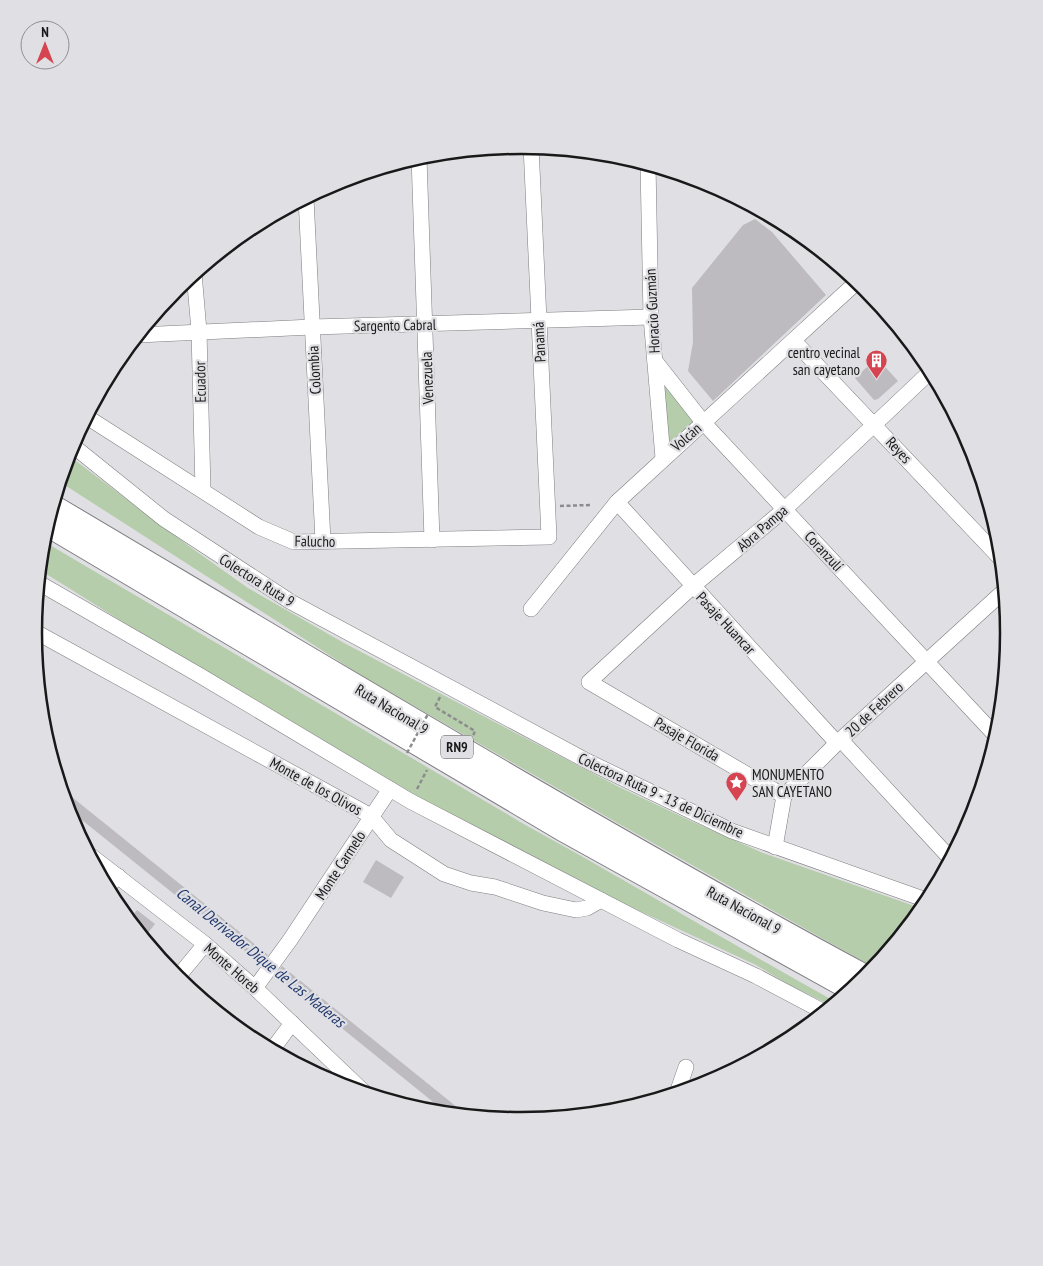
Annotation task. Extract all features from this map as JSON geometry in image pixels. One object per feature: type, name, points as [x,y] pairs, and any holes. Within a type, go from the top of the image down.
[{"type":"highway","points":[[62,500],[107,529],[147,562]]},
{"type":"highway","name":"Ruta Nacional 9","points":[[59,510],[453,745],[681,875],[859,973]]},
{"type":"highway","name":"Ruta Nacional 9","points":[[54,529],[561,828],[845,986]]},
{"type":"highway","points":[[52,539],[110,573],[152,588]]},
{"type":"street","name":"Panamá","points":[[531,154],[549,537]]},
{"type":"street","name":"Venezuela","points":[[419,165],[432,540]]},
{"type":"street","name":"Horacio Guzmán","points":[[648,171],[654,361],[662,458]]},
{"type":"street","name":"Colombia","points":[[306,205],[323,542]]},
{"type":"street","name":"Ecuador","points":[[195,283],[199,331],[203,490]]},
{"type":"street","name":"Volcán","points":[[531,609],[617,502],[662,458],[794,341],[852,287]]},
{"type":"street","name":"Sargento Cabral","points":[[146,334],[312,327],[652,317]]},
{"type":"street","name":"Reyes","points":[[794,341],[993,550]]},
{"type":"street","name":"Coranzulí","points":[[654,361],[703,422],[990,730]]},
{"type":"street","name":"Abra Pampa","points":[[589,682],[693,586],[785,509],[926,376]]},
{"type":"street","name":"Falucho","points":[[92,420],[274,535],[294,542],[549,537]]},
{"type":"street","name":"Colectora Ruta 9","points":[[79,450],[164,519],[255,580],[290,602],[458,690]]},
{"type":"street","name":"Pasaje Huancar","points":[[617,502],[839,742],[949,849]]},
{"type":"street","points":[[45,587],[199,675],[390,789],[601,900],[818,1009]]},
{"type":"street","name":"20 de Febrero","points":[[784,796],[839,742],[998,596]]},
{"type":"street","name":"Monte de los Olivos","points":[[42,635],[371,816],[391,840],[444,874],[471,883],[482,883],[543,903],[576,910],[587,908],[601,900]]},
{"type":"street","name":"Pasaje Florida","points":[[589,682],[784,796]]},
{"type":"street","name":"Colectora Ruta 9 - 13 de Diciembre","points":[[458,690],[587,761],[684,810],[775,847],[921,898]]},
{"type":"street","name":"Monte Carmelo","points":[[255,988],[290,940],[390,789]]},
{"type":"street","points":[[775,847],[784,796]]},
{"type":"street","name":"Monte Horeb","points":[[103,865],[205,944],[255,988],[352,1081]]},
{"type":"street","points":[[113,882],[118,876]]},
{"type":"street","points":[[182,971],[205,944]]},
{"type":"street","points":[[276,1044],[292,1023]]},
{"type":"street","points":[[680,1085],[686,1067]]},
{"type":"path","points":[[548,506],[591,505]]},
{"type":"path","points":[[414,757],[407,753],[428,714]]},
{"type":"path","points":[[416,792],[429,765]]},
{"type":"green space","points":[[664,382],[695,421],[668,443]]},
{"type":"green space","points":[[75,460],[248,588],[344,643],[619,787],[691,821],[763,853],[915,906],[902,925],[868,964],[362,676],[66,486]]},
{"type":"green space","points":[[51,546],[529,827],[830,999],[825,1003],[791,986],[756,965],[534,862],[268,713],[47,574]]},
{"type":"building","points":[[755,219],[772,232],[826,295],[713,401],[688,371],[693,342],[692,288],[743,225]]},
{"type":"building","name":"centro vecinal san cayetano","points":[[877,358],[898,381],[878,399],[874,400],[855,378]]},
{"type":"building","points":[[72,797],[268,955],[261,964],[80,819]]},
{"type":"building","points":[[376,860],[404,877],[391,898],[363,882]]},
{"type":"building","points":[[137,910],[155,924],[148,933],[141,925],[134,914]]},
{"type":"building","points":[[282,966],[458,1108],[436,1104],[276,975]]},
{"type":"place","name":"centro vecinal san cayetano","points":[[876,380]]},
{"type":"place","name":"MONUMENTO SAN CAYETANO","points":[[736,802]]},
{"type":"water label","name":"Canal Derivador Dique de Las Maderas","points":[[261,957]]}]
